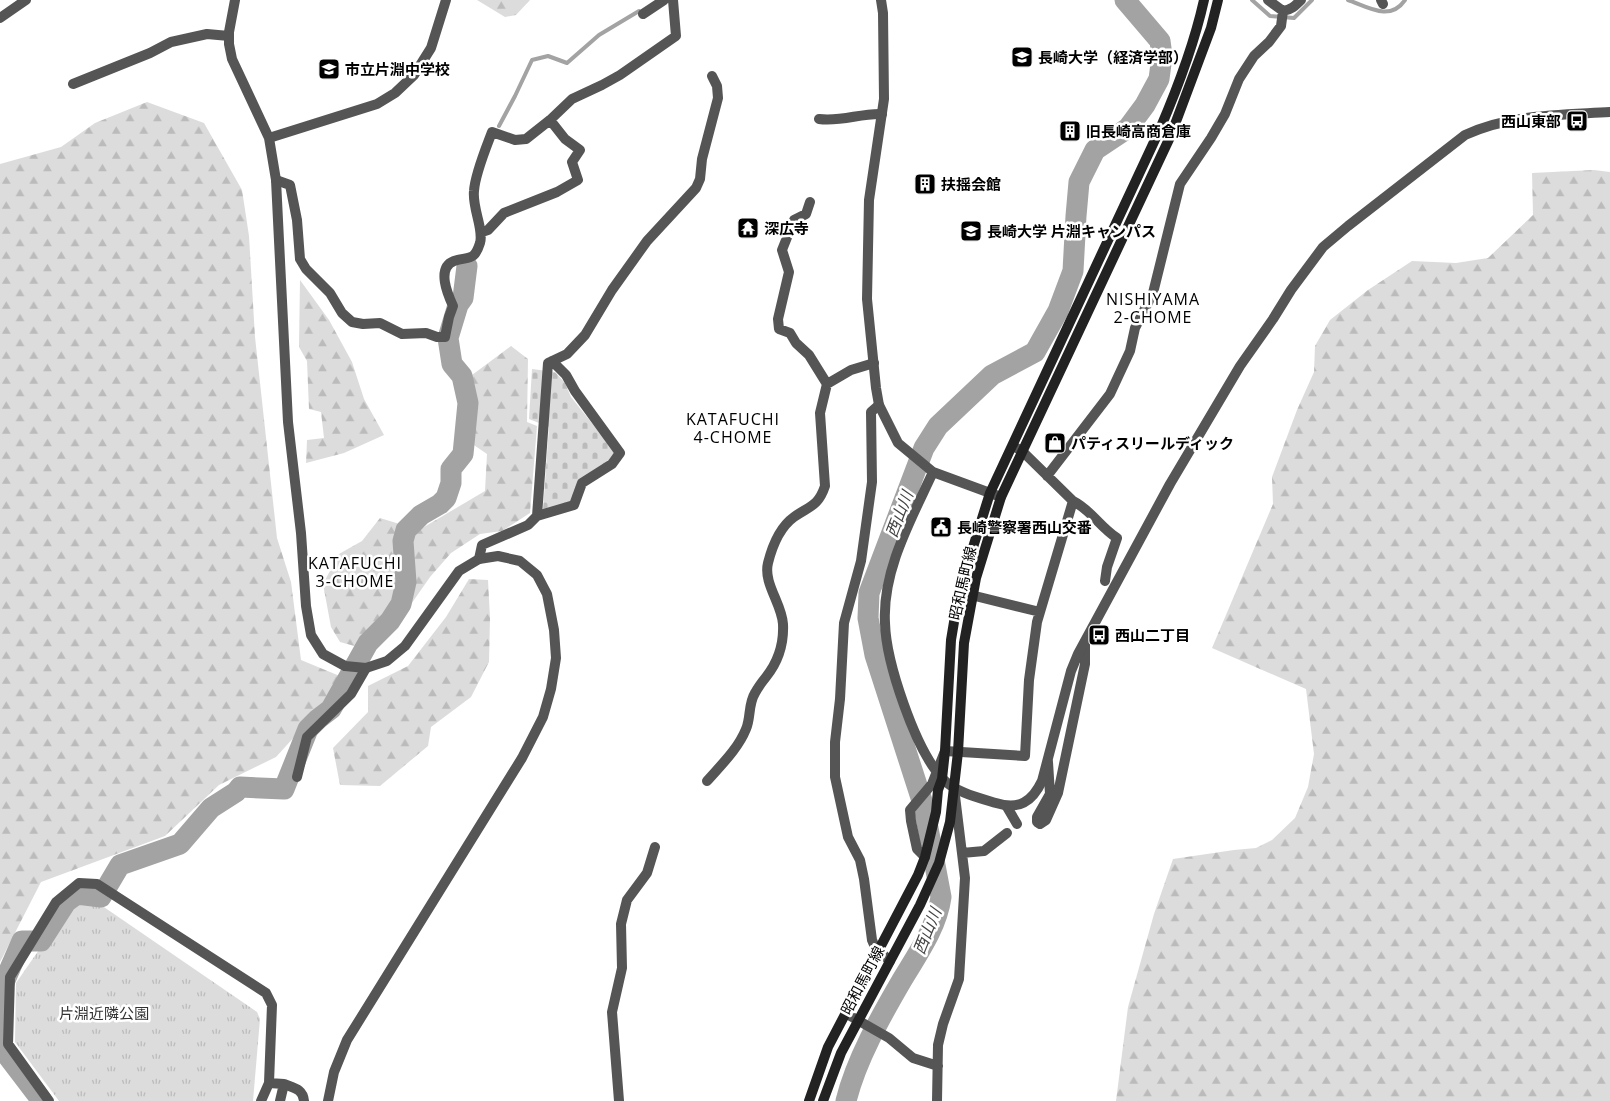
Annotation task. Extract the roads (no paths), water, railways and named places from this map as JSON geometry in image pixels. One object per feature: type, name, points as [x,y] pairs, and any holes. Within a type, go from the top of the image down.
[{"type":"main road","name":"昭和馬町線","points":[[809,1101],[828,1047],[918,875],[925,857],[936,812],[935,787],[945,751],[951,640],[959,592],[990,493],[1160,130],[1183,75],[1199,25],[1204,0]]},
{"type":"main road","name":"昭和馬町線","points":[[823,1101],[840,1053],[862,1024],[890,961],[930,886],[939,863],[950,822],[954,788],[958,752],[964,643],[972,596],[1001,497],[1170,135],[1211,28],[1218,0]]},
{"type":"street","points":[[0,18],[26,0]]},
{"type":"street","points":[[235,0],[229,36],[232,59],[268,138],[276,180],[288,422],[301,533],[306,606],[311,635],[323,654],[345,666],[366,668],[387,662],[405,646],[460,571],[479,559],[498,556],[520,561],[537,575],[547,594],[554,630],[556,658],[551,689],[543,717],[522,758],[347,1040],[334,1072],[328,1101]]},
{"type":"street","points":[[268,138],[377,104],[395,93],[414,75],[431,48],[446,0]]},
{"type":"street","points":[[643,14],[664,0]]},
{"type":"street","points":[[276,180],[290,185],[297,220],[300,259],[306,269],[330,293],[342,313],[352,322],[363,324],[380,322],[402,334],[426,333],[437,337],[445,337],[453,306],[444,282],[448,266],[453,261],[468,259],[477,250],[482,232],[477,218],[474,190],[492,132],[515,140],[526,138],[550,120],[572,99],[620,75],[676,36],[672,0]]},
{"type":"street","points":[[881,0],[885,79],[882,114],[868,200],[867,299],[879,405],[898,443],[933,472],[1001,497]]},
{"type":"street","points":[[1268,0],[1283,14]]},
{"type":"street","points":[[1283,14],[1294,8],[1301,0]]},
{"type":"street","points":[[1047,476],[1110,394],[1130,351],[1135,328],[1153,293],[1180,184],[1225,114],[1239,79],[1254,56],[1281,26],[1283,14]]},
{"type":"street","points":[[73,84],[171,42],[208,34],[229,36]]},
{"type":"street","points":[[537,516],[548,363],[567,354],[585,335],[612,290],[647,241],[696,188],[700,179],[702,159],[718,98],[717,86],[712,76]]},
{"type":"street","points":[[933,472],[900,547],[888,582],[884,621],[887,648],[894,675],[926,757],[939,775],[954,788],[1007,806],[1022,804],[1033,796],[1042,781],[1072,671],[1084,642],[1170,484],[1240,366],[1291,290],[1323,247],[1461,138],[1484,126],[1552,115],[1610,112]]},
{"type":"street","points":[[819,119],[833,121],[871,113],[882,114]]},
{"type":"street","points":[[482,232],[488,230],[504,213],[557,192],[578,180],[572,162],[580,150],[565,139],[550,120]]},
{"type":"street","points":[[708,781],[740,742],[749,722],[751,701],[754,693],[773,668],[780,652],[783,624],[776,598],[768,581],[768,564],[782,530],[794,517],[807,510],[822,496],[824,486],[825,474],[820,413],[827,384],[809,355],[796,343],[790,333],[779,329],[778,319],[788,272],[782,250],[794,220],[806,214],[810,202]]},
{"type":"street","points":[[479,559],[482,545],[528,526],[537,516],[574,504],[582,483],[612,464],[620,453],[575,391],[566,375],[552,361]]},
{"type":"street","points":[[827,384],[851,370],[874,363]]},
{"type":"street","points":[[879,405],[871,412],[872,482],[861,561],[844,623],[834,777],[848,838],[860,860],[872,940],[878,952],[890,961]]},
{"type":"street","points":[[1012,446],[1022,451],[1073,501],[1086,509],[1100,522],[1105,530],[1117,538],[1107,567],[1105,581]]},
{"type":"street","points":[[945,751],[1024,756],[1029,680],[1040,612],[1073,501]]},
{"type":"street","points":[[959,592],[1040,612]]},
{"type":"street","points":[[1048,762],[1051,790],[1037,817],[1037,822],[1040,824],[1046,820],[1058,793],[1085,664],[1084,642]]},
{"type":"street","points":[[297,777],[308,737],[351,694],[366,668]]},
{"type":"street","points":[[925,857],[916,849],[910,810],[935,787]]},
{"type":"street","points":[[937,1101],[938,1045],[943,1024],[959,979],[965,878],[954,788]]},
{"type":"street","points":[[1007,806],[1017,824]]},
{"type":"street","points":[[962,853],[984,851],[1007,833]]},
{"type":"street","points":[[618,1101],[612,1012],[622,968],[621,924],[627,900],[647,873],[655,848]]},
{"type":"street","points":[[49,1101],[8,1044],[10,978],[56,902],[79,883],[97,884],[266,993],[272,1005],[269,1083],[261,1101]]},
{"type":"street","points":[[845,1013],[886,1037],[913,1058],[938,1066]]},
{"type":"street","points":[[269,1083],[284,1084],[300,1090],[304,1096],[304,1101]]},
{"type":"street","points":[[280,1101],[284,1084]]},
{"type":"street","points":[[938,1089],[946,1101]]},
{"type":"waterway","name":"西山川","points":[[846,1101],[856,1070],[870,1039],[931,930],[941,897],[924,807],[875,655],[868,618],[869,593],[924,448],[938,426],[992,375],[1035,352],[1058,311],[1073,271],[1079,182],[1095,150],[1128,128],[1145,105],[1159,79],[1162,56],[1160,41],[1125,0]]},
{"type":"waterway","points":[[1252,0],[1270,16],[1294,18],[1312,0]]},
{"type":"waterway","points":[[1348,0],[1371,9],[1386,12],[1399,7],[1405,0]]},
{"type":"waterway","points":[[499,126],[532,60],[548,56],[567,63],[599,35],[639,11]]},
{"type":"waterway","points":[[42,1101],[3,1050],[0,1013],[2,987],[22,941],[41,941],[66,902],[77,894],[101,897],[120,865],[180,844],[211,808],[236,792],[240,787],[284,789],[308,729],[331,709],[368,643],[390,621],[401,604],[406,582],[403,541],[406,530],[421,515],[440,504],[446,498],[451,483],[451,469],[463,454],[468,403],[462,376],[452,364],[448,338],[458,305],[463,298],[467,266]]},
{"type":"place","name":"長崎大学（経済学部）","points":[[1022,57]]},
{"type":"place","name":"市立片淵中学校","points":[[329,69]]},
{"type":"place","name":"西山東部","points":[[1577,121]]},
{"type":"place","name":"旧長崎高商倉庫","points":[[1070,131]]},
{"type":"place","name":"扶揺会館","points":[[925,184]]},
{"type":"place","name":"深広寺","points":[[748,228]]},
{"type":"place","name":"長崎大学 片淵キャンパス","points":[[971,231]]},
{"type":"place","name":"パティスリールディック","points":[[1055,443]]},
{"type":"place","name":"長崎警察署西山交番","points":[[941,527]]},
{"type":"place","name":"西山二丁目","points":[[1099,635]]},
{"type":"district","name":"NISHIYAMA 2-CHOME","points":[[1153,308]]},
{"type":"district","name":"KATAFUCHI 4-CHOME","points":[[733,428]]},
{"type":"district","name":"KATAFUCHI 3-CHOME","points":[[355,572]]},
{"type":"park label","name":"片淵近隣公園","points":[[104,1013]]}]
